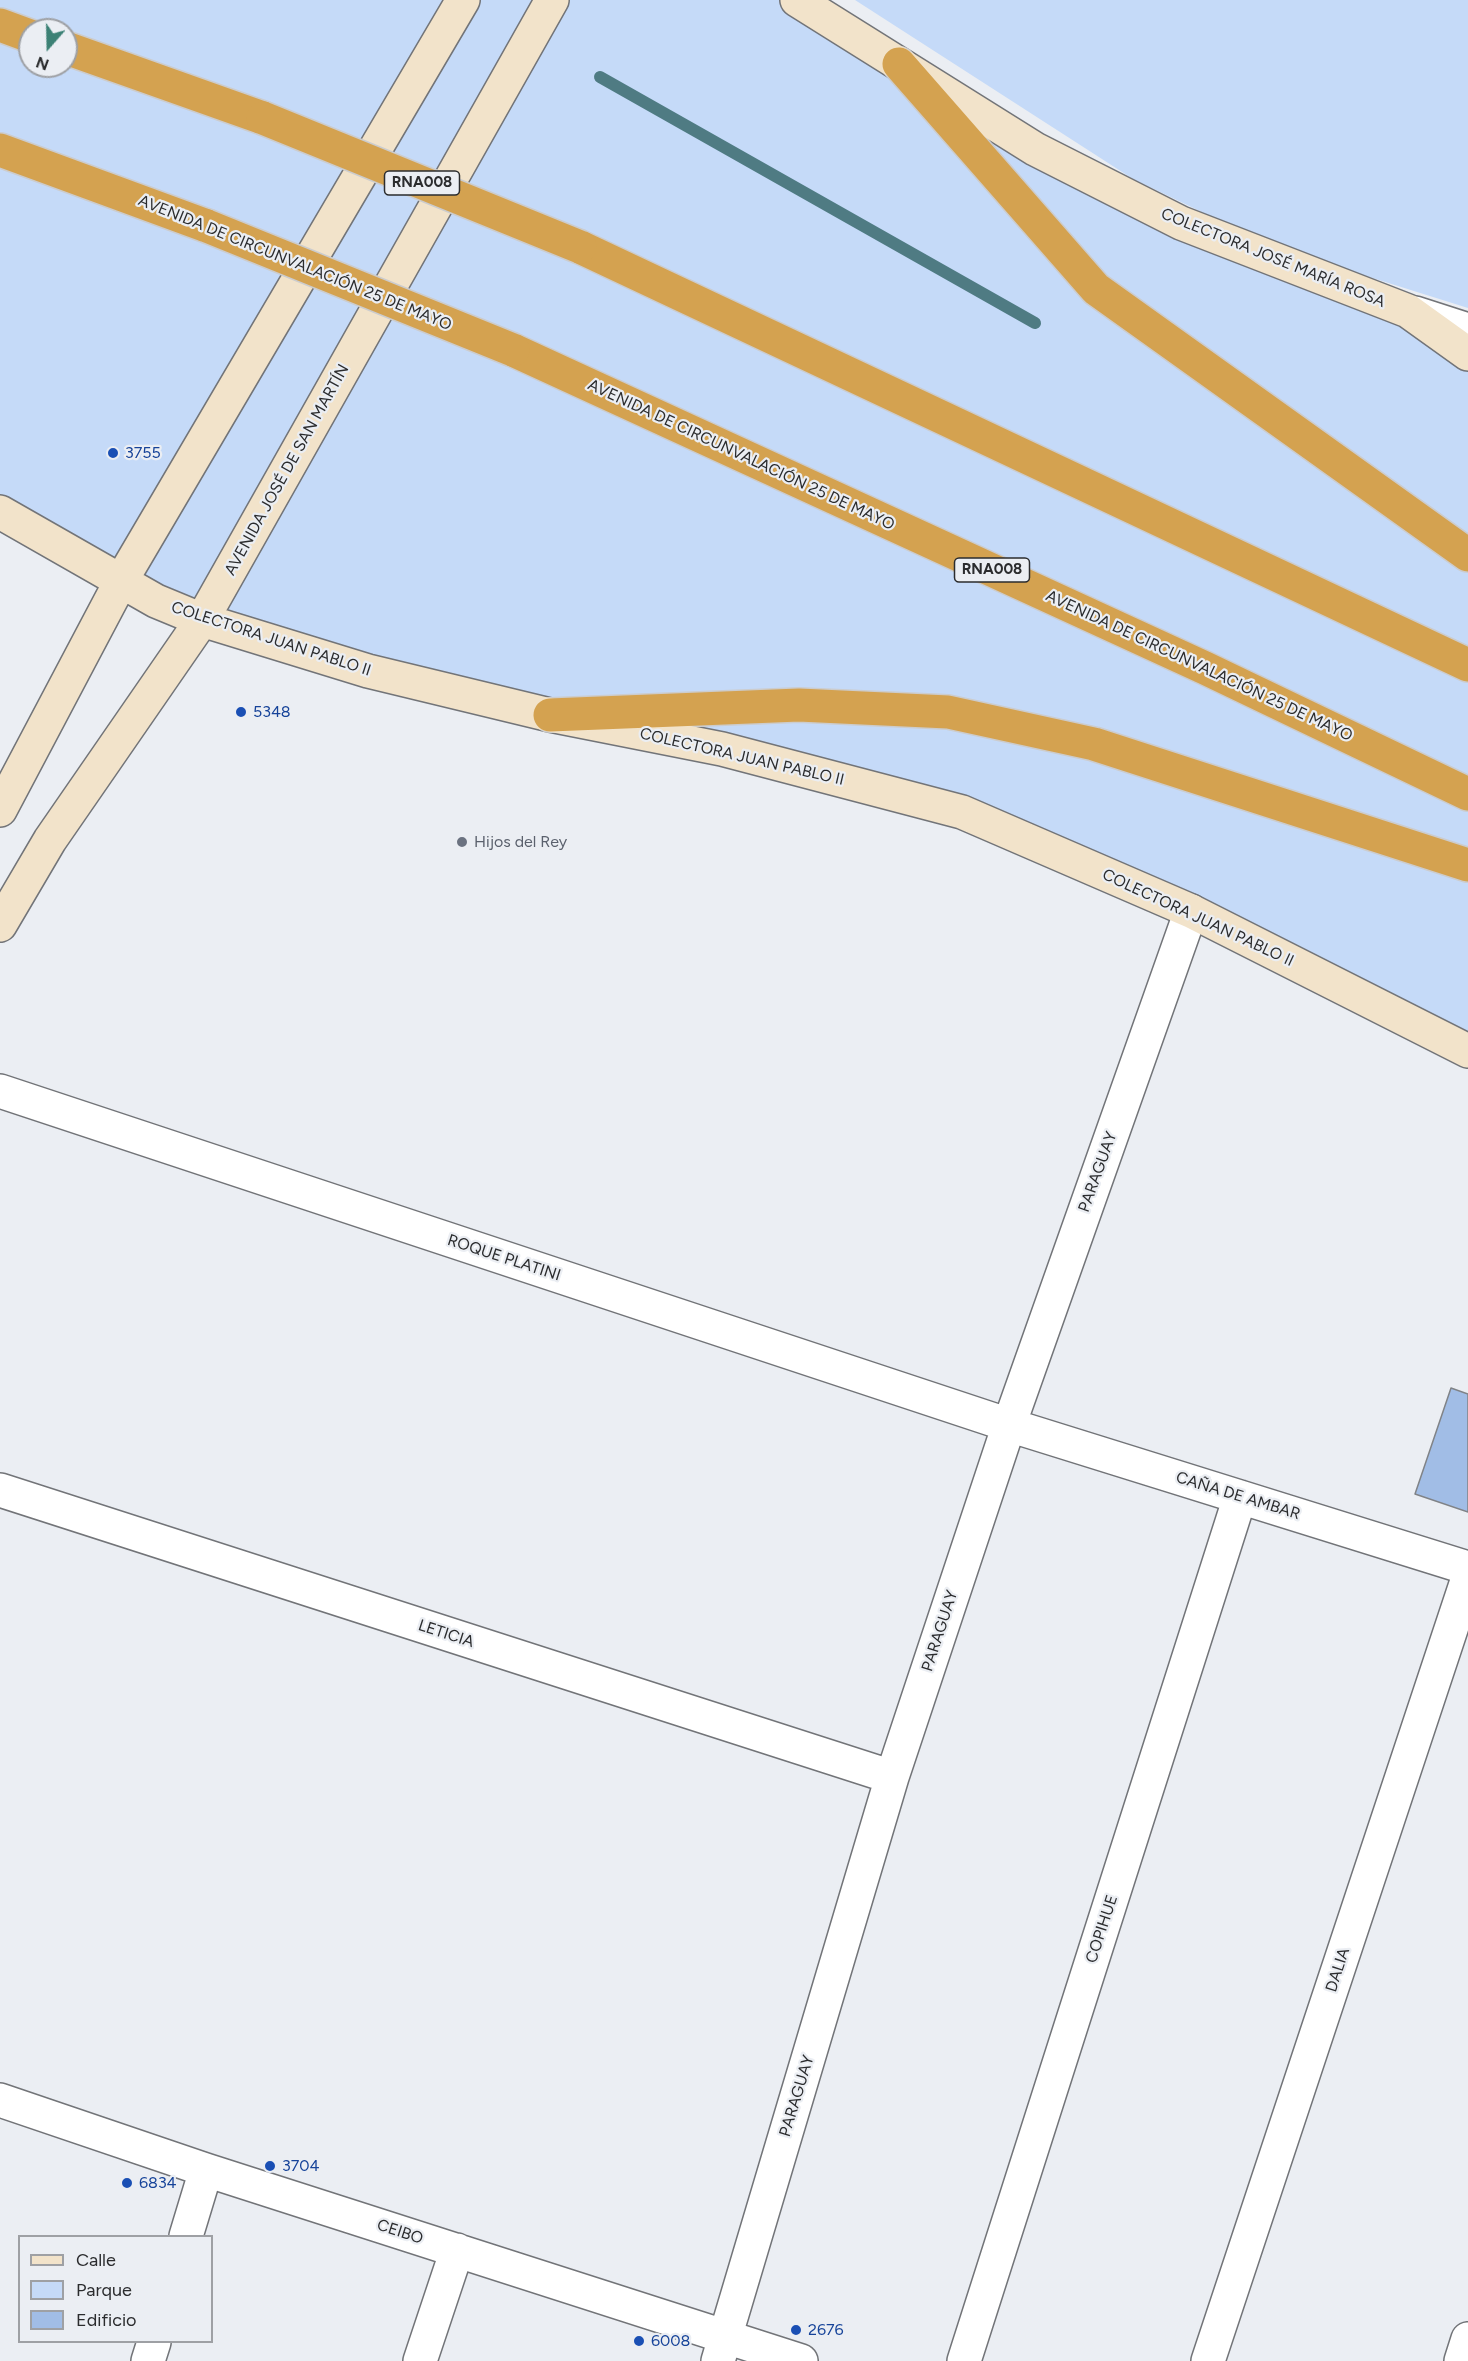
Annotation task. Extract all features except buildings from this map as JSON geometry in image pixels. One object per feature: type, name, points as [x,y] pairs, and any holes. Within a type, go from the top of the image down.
[{"type":"highway","points":[[0,25],[18,32]]},
{"type":"highway","name":"RNA008","points":[[78,52],[263,118],[580,247],[1468,665]]},
{"type":"highway","points":[[899,64],[1096,290],[1468,555]]},
{"type":"highway","name":"AVENIDA DE CIRCUNVALACIÓN 25 DE MAYO","points":[[0,150],[207,226],[513,350],[1206,668],[1468,794]]},
{"type":"highway","points":[[550,715],[799,705],[948,712],[1094,744],[1468,864]]},
{"type":"main road","points":[[0,810],[121,581],[463,0]]},
{"type":"main road","name":"AVENIDA JOSÉ DE SAN MARTÍN","points":[[0,926],[50,840],[202,620],[552,0]]},
{"type":"main road","name":"COLECTORA JOSÉ MARÍA ROSA","points":[[797,0],[1035,148],[1181,223],[1408,311],[1468,354]]},
{"type":"main road","name":"COLECTORA JUAN PABLO II","points":[[0,512],[156,601],[202,620],[368,670],[550,715],[722,749],[962,812],[1191,911],[1468,1051]]},
{"type":"street","points":[[1408,311],[1468,330]]},
{"type":"street","name":"PARAGUAY","points":[[722,2349],[892,1777],[1008,1425],[1191,911]]},
{"type":"street","name":"ROQUE PLATINI","points":[[0,1090],[1008,1425]]},
{"type":"street","name":"CAÑA DE AMBAR","points":[[1008,1425],[1468,1568]]},
{"type":"street","name":"LETICIA","points":[[0,1490],[892,1777]]},
{"type":"street","name":"COPIHUE","points":[[964,2361],[1240,1497]]},
{"type":"street","name":"DALIA","points":[[1208,2361],[1468,1578]]},
{"type":"street","name":"CEIBO","points":[[0,2100],[206,2170],[457,2250],[722,2349],[801,2361]]},
{"type":"street","points":[[186,2235],[206,2170]]},
{"type":"street","points":[[420,2361],[457,2250]]},
{"type":"street","points":[[1461,2361],[1468,2339]]},
{"type":"street","points":[[148,2361],[154,2343]]},
{"type":"green space","points":[[0,0],[797,0],[1035,149],[1468,354],[1468,1051],[962,812],[202,620],[0,512]]},
{"type":"green space","points":[[855,0],[1468,0],[1468,308],[1363,275],[1210,216],[1133,179]]},
{"type":"waterway","points":[[600,77],[1035,323]]},
{"type":"place","name":"3755","points":[[113,453]]},
{"type":"place","name":"5348","points":[[241,712]]},
{"type":"place","name":"Hijos del Rey","points":[[462,842]]},
{"type":"place","name":"3704","points":[[270,2166]]},
{"type":"place","name":"6834","points":[[127,2183]]},
{"type":"place","name":"2676","points":[[796,2330]]},
{"type":"place","name":"6008","points":[[639,2341]]}]
